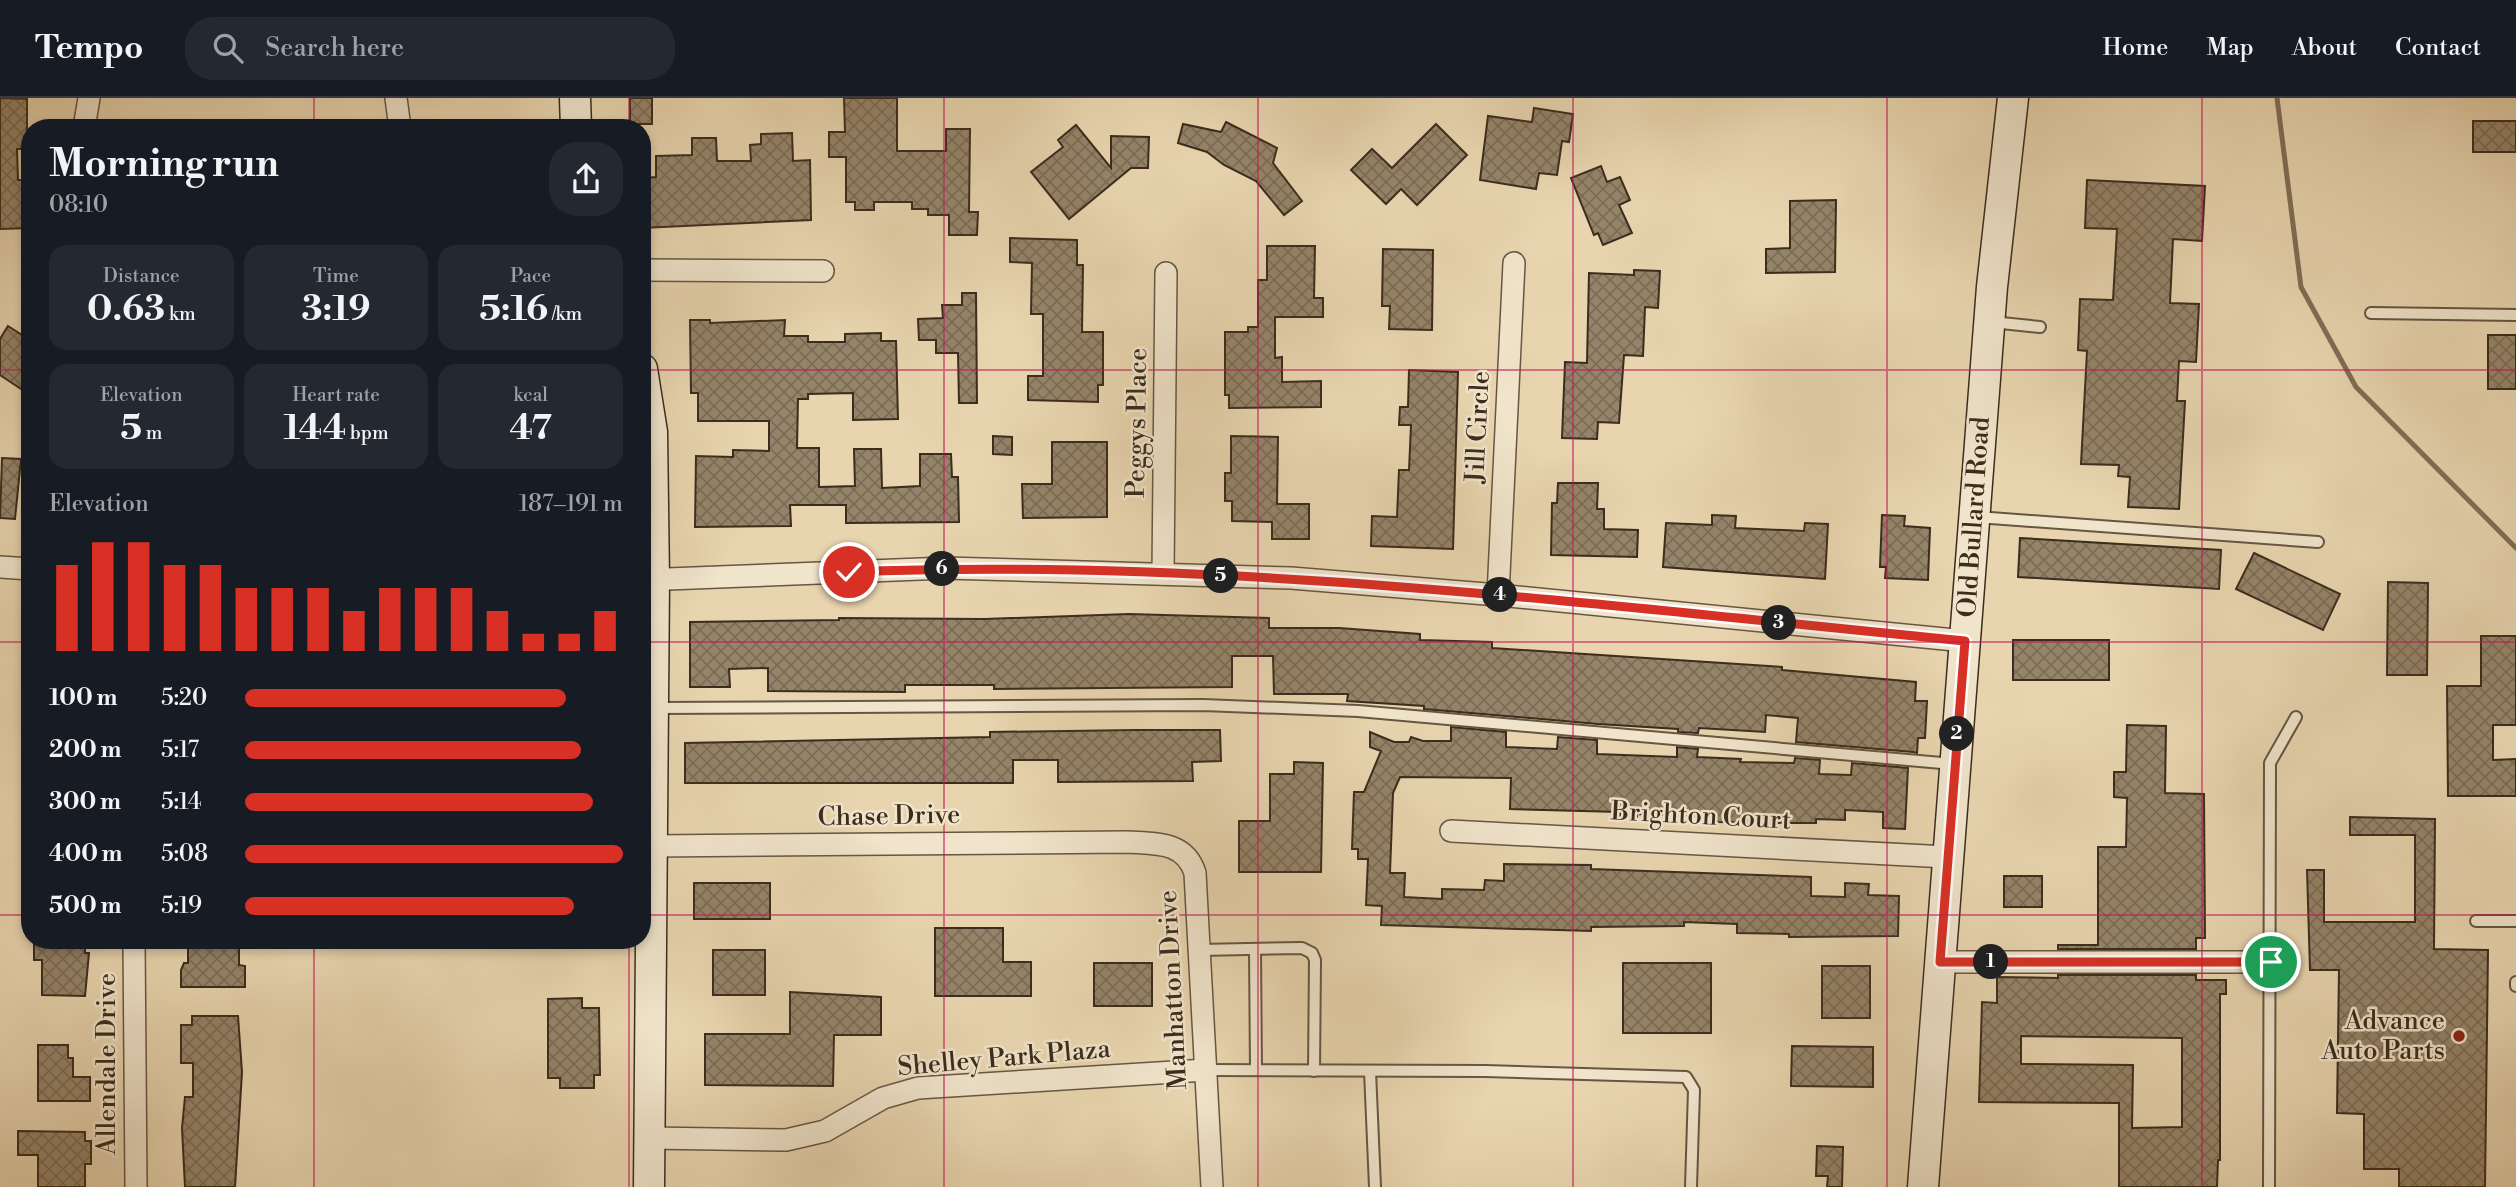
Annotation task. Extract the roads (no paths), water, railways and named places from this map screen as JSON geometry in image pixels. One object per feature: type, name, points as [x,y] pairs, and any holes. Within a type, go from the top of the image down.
[{"type":"street","points":[[86,119],[89,98]]},
{"type":"street","points":[[396,98],[399,119]]},
{"type":"street","points":[[575,98],[576,119]]},
{"type":"street","name":"Old Bullard Road","points":[[1923,1187],[1989,322],[2013,98]]},
{"type":"street","name":"Jill Circle","points":[[1498,595],[1514,263]]},
{"type":"street","points":[[651,270],[823,271]]},
{"type":"street","name":"Peggys Place","points":[[1163,574],[1166,272]]},
{"type":"street","points":[[651,426],[651,469]]},
{"type":"street","points":[[0,567],[21,568]]},
{"type":"street","points":[[651,580],[946,568],[1291,578],[1498,595],[1965,641]]},
{"type":"street","points":[[649,1187],[653,708],[651,657]]},
{"type":"street","name":"Brighton Court","points":[[1451,831],[1947,857]]},
{"type":"street","name":"Chase Drive","points":[[652,846],[1127,842]]},
{"type":"street","name":"Manhatton Drive","points":[[1127,842],[1167,845],[1180,850],[1191,859],[1195,873],[1212,1187]]},
{"type":"street","name":"Allendale Drive","points":[[134,949],[136,1187]]},
{"type":"street","points":[[1940,962],[2271,962]]},
{"type":"street","name":"Shelley Park Plaza","points":[[650,1138],[786,1140],[825,1131],[883,1098],[918,1088],[1206,1070]]},
{"type":"lane","points":[[2371,313],[2516,316]]},
{"type":"lane","points":[[1989,322],[2040,327]]},
{"type":"lane","points":[[1974,517],[2318,542]]},
{"type":"lane","points":[[653,708],[1203,705],[1357,711],[1955,765]]},
{"type":"lane","points":[[2270,1187],[2270,763],[2296,717]]},
{"type":"lane","points":[[2476,921],[2516,921]]},
{"type":"lane","points":[[1199,950],[1302,948],[1312,953],[1315,960],[1314,1071]]},
{"type":"lane","points":[[1255,949],[1256,1070]]},
{"type":"lane","points":[[1206,1070],[1686,1077],[1694,1090],[1691,1187]]},
{"type":"lane","points":[[1370,1071],[1375,1187]]},
{"type":"waterway","points":[[2277,98],[2301,287],[2356,387],[2516,548]]},
{"type":"place","name":"Advance Auto Parts","points":[[2459,1036]]}]
